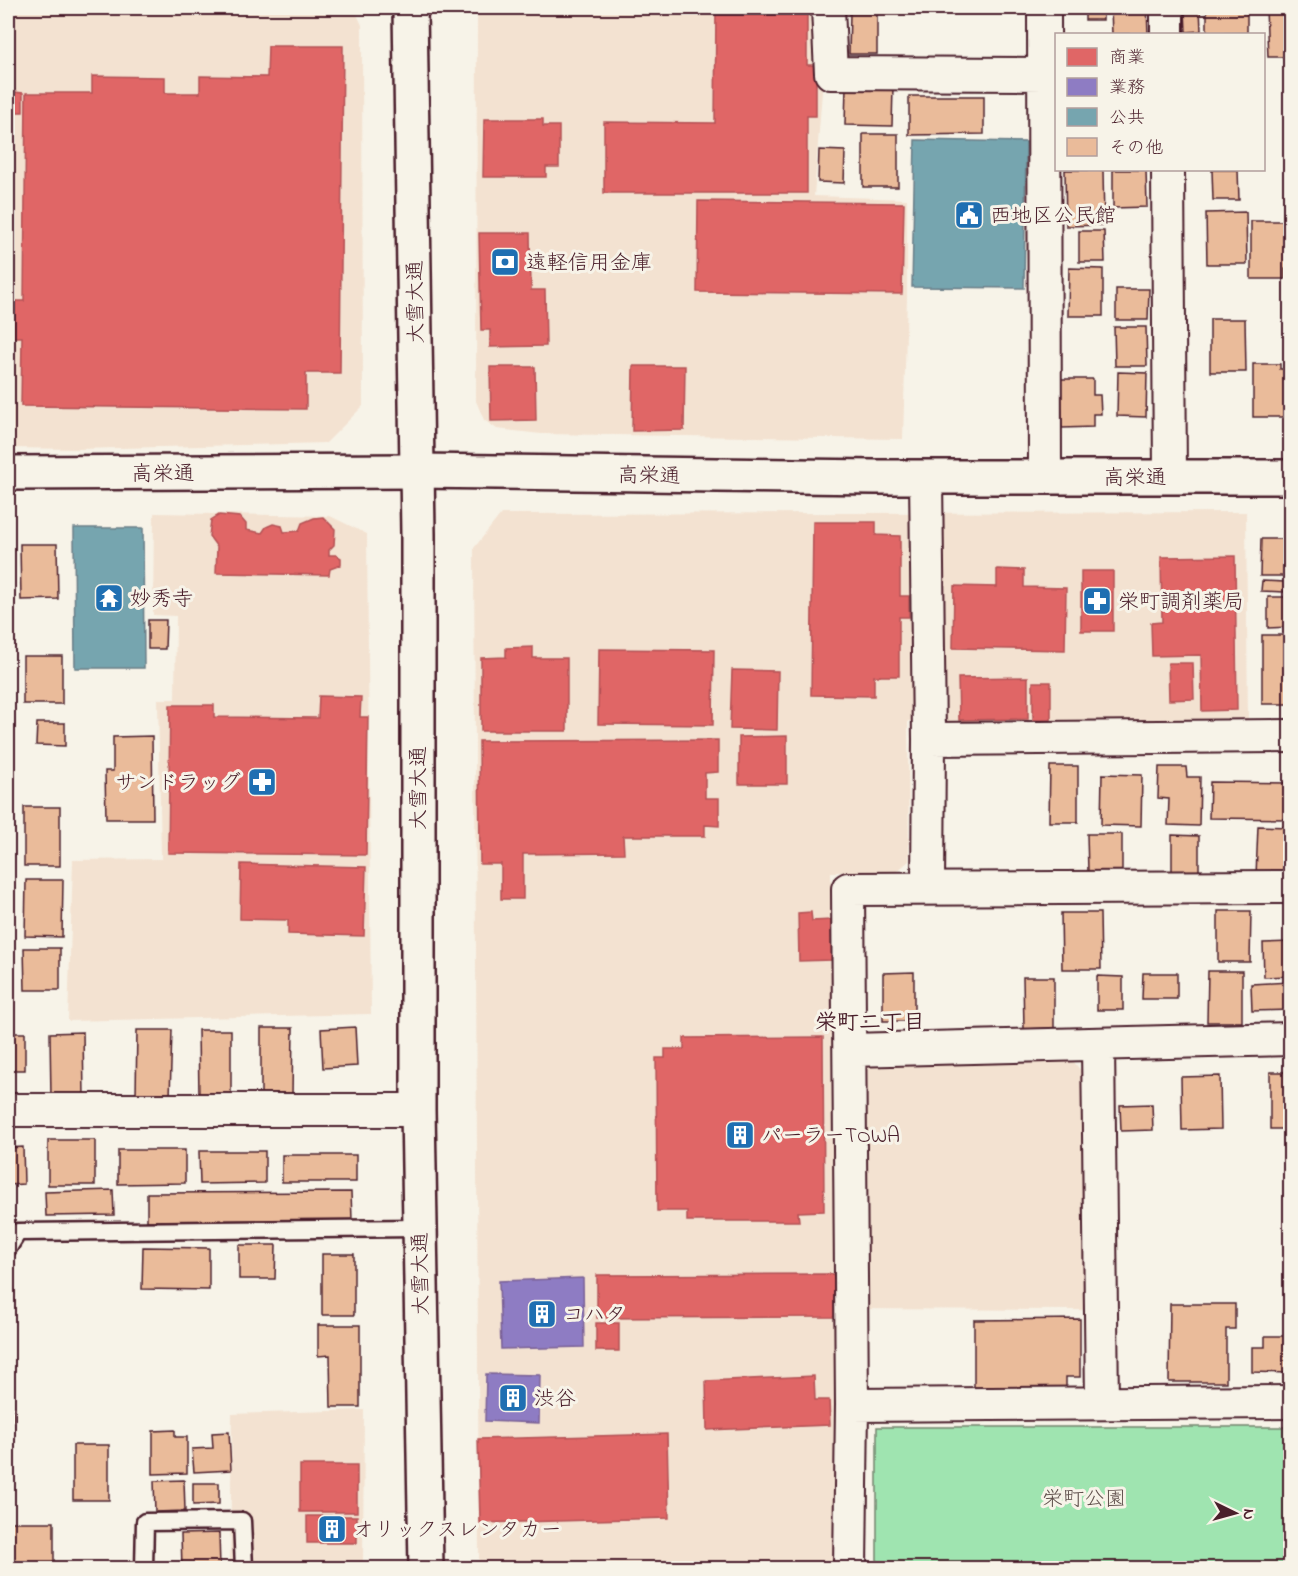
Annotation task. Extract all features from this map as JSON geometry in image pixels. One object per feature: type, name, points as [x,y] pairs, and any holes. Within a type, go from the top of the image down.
[{"type":"main road","name":"大雪大通","points":[[410,8],[418,471],[419,1228],[426,1569]]},
{"type":"main road","name":"高栄通","points":[[8,473],[418,471],[926,477],[1290,477]]},
{"type":"street","points":[[828,8],[831,73],[1044,74]]},
{"type":"street","points":[[1044,8],[1045,477]]},
{"type":"street","points":[[1167,8],[1167,33]]},
{"type":"street","points":[[1168,171],[1170,477]]},
{"type":"street","points":[[926,477],[928,888]]},
{"type":"street","points":[[929,739],[1290,736]]},
{"type":"street","points":[[850,1569],[852,1405],[848,889],[1290,887]]},
{"type":"street","points":[[850,1050],[1290,1039]]},
{"type":"street","points":[[1098,1044],[1102,1403]]},
{"type":"street","points":[[8,1110],[418,1110]]},
{"type":"street","points":[[852,1405],[1290,1402]]},
{"type":"lane","points":[[8,1248],[18,1232],[419,1228]]},
{"type":"lane","points":[[144,1569],[145,1522],[242,1521],[243,1569]]},
{"type":"shaded area","points":[[8,8],[354,8],[362,25],[363,406],[326,443],[78,449],[8,448]]},
{"type":"shaded area","points":[[477,8],[818,8],[823,78],[814,196],[907,199],[903,439],[541,434],[497,429],[484,420],[476,401]]},
{"type":"shaded area","points":[[1246,512],[1248,725],[908,721],[909,861],[897,871],[831,872],[832,1061],[1074,1062],[1084,1075],[1083,1310],[836,1309],[837,1568],[479,1568],[474,548],[501,514]]},
{"type":"shaded area","points":[[154,513],[330,516],[367,534],[371,1014],[68,1021],[73,860],[161,859],[158,699],[175,699],[176,616],[153,615]]},
{"type":"shaded area","points":[[364,1410],[363,1568],[230,1568],[232,1414]]},
{"type":"green space","name":"栄町公園","points":[[877,1427],[1290,1427],[1290,1568],[877,1568]]},
{"type":"building: 商業","points":[[716,8],[807,8],[807,65],[816,65],[816,116],[807,116],[807,193],[604,193],[604,122],[715,123]]},
{"type":"building: 商業","points":[[268,46],[343,46],[340,373],[306,373],[306,409],[21,406],[22,337],[8,337],[8,301],[24,301],[26,93],[92,93],[92,76],[165,77],[165,93],[200,93],[200,76],[267,77]]},
{"type":"building: 商業","points":[[14,92],[23,93],[23,112],[14,112]]},
{"type":"building: 商業","points":[[484,119],[543,119],[543,126],[559,126],[559,167],[546,167],[546,177],[483,177]]},
{"type":"building: 商業","points":[[698,201],[904,203],[902,294],[697,292]]},
{"type":"building: 商業","name":"遠軽信用金庫","points":[[479,233],[530,233],[531,290],[545,290],[546,346],[490,347],[490,330],[481,330]]},
{"type":"building: 商業","points":[[633,366],[685,366],[684,430],[632,431]]},
{"type":"building: 商業","points":[[490,367],[535,367],[536,420],[491,421]]},
{"type":"building: 商業","points":[[219,515],[240,517],[246,524],[246,530],[262,533],[266,527],[273,524],[282,526],[284,532],[299,531],[302,523],[323,517],[335,529],[334,545],[329,550],[329,555],[341,558],[341,565],[330,569],[329,575],[216,573],[217,547],[209,536],[211,520]]},
{"type":"building: 商業","points":[[813,522],[876,522],[876,535],[900,536],[900,596],[909,596],[909,617],[899,617],[899,676],[874,676],[874,696],[811,695]]},
{"type":"building: 商業","points":[[1235,556],[1237,710],[1202,711],[1201,655],[1152,656],[1151,623],[1162,622],[1161,557]]},
{"type":"building: 商業","points":[[997,569],[1024,570],[1024,587],[1066,588],[1065,650],[953,648],[954,586],[997,587]]},
{"type":"building: 商業","name":"栄町調剤薬局","points":[[1081,571],[1113,571],[1113,631],[1081,631]]},
{"type":"building: 商業","points":[[533,647],[533,658],[567,658],[567,731],[481,731],[481,658],[506,657],[506,648]]},
{"type":"building: 商業","points":[[599,649],[714,650],[713,725],[598,724]]},
{"type":"building: 商業","points":[[1168,663],[1193,663],[1194,699],[1169,700]]},
{"type":"building: 商業","points":[[732,670],[778,671],[777,730],[730,729]]},
{"type":"building: 商業","points":[[1028,677],[1028,719],[959,720],[958,678]]},
{"type":"building: 商業","points":[[1033,682],[1051,682],[1051,720],[1033,720]]},
{"type":"building: 商業","points":[[319,696],[361,697],[360,717],[368,717],[366,855],[168,853],[170,705],[214,705],[214,717],[318,718]]},
{"type":"building: 商業","points":[[787,736],[787,784],[739,784],[739,737]]},
{"type":"building: 商業","points":[[718,740],[718,772],[705,773],[705,798],[719,798],[719,826],[705,825],[705,836],[623,836],[624,853],[523,854],[523,899],[501,899],[501,864],[480,864],[479,741]]},
{"type":"building: 商業","points":[[241,864],[366,867],[364,936],[288,934],[288,920],[240,919]]},
{"type":"building: 商業","points":[[811,912],[812,921],[831,920],[832,960],[799,961],[798,913]]},
{"type":"building: 商業","name":"パーラーTOWA","points":[[823,1037],[824,1211],[798,1212],[799,1221],[687,1221],[687,1211],[657,1211],[656,1058],[665,1058],[665,1049],[684,1049],[684,1038]]},
{"type":"building: 商業","points":[[834,1274],[834,1317],[597,1318],[597,1275]]},
{"type":"building: 商業","points":[[596,1323],[619,1323],[619,1351],[596,1351]]},
{"type":"building: 商業","points":[[814,1376],[815,1400],[829,1400],[830,1425],[707,1430],[706,1381]]},
{"type":"building: 商業","points":[[667,1434],[669,1518],[480,1523],[478,1439]]},
{"type":"building: 商業","points":[[300,1465],[357,1465],[357,1512],[300,1512]]},
{"type":"building: 商業","name":"オリックスレンタカー","points":[[307,1516],[357,1516],[357,1543],[307,1543]]},
{"type":"building: 業務","name":"コハタ","points":[[583,1278],[584,1347],[501,1349],[499,1281]]},
{"type":"building: 業務","name":"渋谷","points":[[486,1374],[540,1375],[539,1423],[485,1421]]},
{"type":"building: 公共","name":"西地区公民館","points":[[915,140],[1026,142],[1024,288],[912,287]]},
{"type":"building: 公共","name":"妙秀寺","points":[[74,528],[143,528],[144,668],[75,668]]},
{"type":"building: その他","points":[[1085,8],[1103,8],[1103,20],[1085,20]]},
{"type":"building: その他","points":[[1111,8],[1147,8],[1148,33],[1112,33]]},
{"type":"building: その他","points":[[1200,8],[1201,31],[1186,32],[1185,9]]},
{"type":"building: その他","points":[[1207,8],[1247,8],[1247,33],[1207,33]]},
{"type":"building: その他","points":[[1290,8],[1290,57],[1268,57],[1266,9]]},
{"type":"building: その他","points":[[850,13],[877,13],[877,54],[849,54]]},
{"type":"building: その他","points":[[846,86],[893,87],[892,126],[845,125]]},
{"type":"building: その他","points":[[909,96],[984,96],[984,134],[909,135]]},
{"type":"building: その他","points":[[863,134],[898,134],[898,187],[863,187]]},
{"type":"building: その他","points":[[819,150],[845,151],[844,183],[818,182]]},
{"type":"building: その他","points":[[1065,171],[1103,171],[1104,225],[1066,226]]},
{"type":"building: その他","points":[[1113,171],[1146,171],[1147,207],[1113,208]]},
{"type":"building: その他","points":[[1212,171],[1238,171],[1239,200],[1213,200]]},
{"type":"building: その他","points":[[1246,212],[1247,264],[1207,264],[1206,213]]},
{"type":"building: その他","points":[[1251,221],[1285,221],[1284,233],[1290,233],[1290,268],[1285,269],[1285,279],[1251,279]]},
{"type":"building: その他","points":[[1079,231],[1104,231],[1105,262],[1079,262]]},
{"type":"building: その他","points":[[1069,268],[1103,269],[1103,316],[1068,316]]},
{"type":"building: その他","points":[[1116,289],[1149,289],[1148,320],[1116,320]]},
{"type":"building: その他","points":[[1210,319],[1245,319],[1246,372],[1210,372]]},
{"type":"building: その他","points":[[1114,327],[1146,327],[1147,366],[1115,366]]},
{"type":"building: その他","points":[[1253,364],[1280,364],[1280,369],[1290,369],[1290,398],[1286,398],[1286,417],[1253,417]]},
{"type":"building: その他","points":[[1118,372],[1147,373],[1146,417],[1117,416]]},
{"type":"building: その他","points":[[1061,379],[1093,379],[1093,395],[1100,395],[1101,414],[1093,414],[1093,427],[1062,428]]},
{"type":"building: その他","points":[[1261,539],[1290,539],[1290,576],[1260,576]]},
{"type":"building: その他","points":[[20,544],[57,544],[58,599],[21,600]]},
{"type":"building: その他","points":[[1262,581],[1285,582],[1284,592],[1261,591]]},
{"type":"building: その他","points":[[1268,597],[1290,597],[1290,627],[1268,628]]},
{"type":"building: その他","points":[[148,620],[166,620],[165,649],[148,649]]},
{"type":"building: その他","points":[[1262,635],[1290,635],[1290,704],[1262,704]]},
{"type":"building: その他","points":[[23,656],[62,656],[62,704],[23,704]]},
{"type":"building: その他","points":[[37,723],[65,723],[65,746],[36,745]]},
{"type":"building: その他","points":[[152,736],[153,819],[106,819],[105,771],[113,771],[113,737]]},
{"type":"building: その他","points":[[1050,766],[1078,766],[1078,822],[1049,822]]},
{"type":"building: その他","points":[[1159,767],[1186,767],[1187,777],[1200,777],[1199,826],[1168,825],[1169,799],[1158,798]]},
{"type":"building: その他","points":[[1102,774],[1142,775],[1141,826],[1101,825]]},
{"type":"building: その他","points":[[1210,782],[1290,783],[1290,819],[1209,818]]},
{"type":"building: その他","points":[[24,807],[60,807],[60,866],[24,866]]},
{"type":"building: その他","points":[[1258,826],[1290,827],[1287,877],[1256,876]]},
{"type":"building: その他","points":[[1087,834],[1122,834],[1122,871],[1088,871]]},
{"type":"building: その他","points":[[1172,835],[1199,836],[1199,876],[1172,876]]},
{"type":"building: その他","points":[[26,880],[63,880],[62,937],[25,936]]},
{"type":"building: その他","points":[[1218,911],[1251,911],[1250,962],[1218,962]]},
{"type":"building: その他","points":[[1061,913],[1100,913],[1101,969],[1062,969]]},
{"type":"building: その他","points":[[1290,942],[1290,976],[1264,977],[1263,943]]},
{"type":"building: その他","points":[[24,948],[60,948],[60,990],[25,990]]},
{"type":"building: その他","points":[[1208,971],[1242,971],[1242,1022],[1207,1022]]},
{"type":"building: その他","points":[[914,972],[914,1021],[883,1021],[883,973]]},
{"type":"building: その他","points":[[1143,973],[1177,973],[1177,999],[1142,999]]},
{"type":"building: その他","points":[[1097,976],[1123,977],[1123,1010],[1097,1010]]},
{"type":"building: その他","points":[[1023,977],[1054,977],[1054,1028],[1024,1029]]},
{"type":"building: その他","points":[[1290,982],[1290,1010],[1252,1011],[1251,984]]},
{"type":"building: その他","points":[[355,1027],[357,1066],[323,1068],[321,1029]]},
{"type":"building: その他","points":[[261,1028],[293,1028],[292,1096],[261,1096]]},
{"type":"building: その他","points":[[137,1030],[172,1030],[170,1097],[136,1096]]},
{"type":"building: その他","points":[[198,1030],[231,1030],[231,1096],[199,1096]]},
{"type":"building: その他","points":[[83,1032],[84,1098],[51,1098],[50,1033]]},
{"type":"building: その他","points":[[8,1033],[25,1033],[25,1070],[8,1070]]},
{"type":"building: その他","points":[[1270,1072],[1290,1072],[1290,1129],[1270,1129]]},
{"type":"building: その他","points":[[1220,1076],[1221,1129],[1182,1130],[1181,1077]]},
{"type":"building: その他","points":[[1152,1104],[1153,1130],[1121,1131],[1120,1105]]},
{"type":"building: その他","points":[[48,1140],[95,1140],[95,1185],[48,1185]]},
{"type":"building: その他","points":[[23,1147],[24,1184],[8,1185],[8,1148]]},
{"type":"building: その他","points":[[118,1150],[185,1150],[185,1183],[118,1184]]},
{"type":"building: その他","points":[[199,1151],[265,1151],[265,1183],[200,1184]]},
{"type":"building: その他","points":[[282,1155],[356,1155],[356,1182],[282,1182]]},
{"type":"building: その他","points":[[113,1190],[114,1215],[46,1216],[45,1192]]},
{"type":"building: その他","points":[[351,1192],[352,1220],[147,1221],[147,1193]]},
{"type":"building: その他","points":[[239,1245],[276,1245],[275,1279],[239,1279]]},
{"type":"building: その他","points":[[143,1247],[209,1248],[209,1290],[142,1289]]},
{"type":"building: その他","points":[[322,1254],[354,1254],[354,1315],[322,1315]]},
{"type":"building: その他","points":[[1170,1304],[1235,1304],[1235,1329],[1226,1329],[1226,1382],[1169,1382]]},
{"type":"building: その他","points":[[1080,1319],[1080,1377],[1066,1377],[1066,1392],[974,1392],[974,1320]]},
{"type":"building: その他","points":[[318,1325],[360,1325],[360,1407],[331,1407],[330,1355],[318,1356]]},
{"type":"building: その他","points":[[1265,1336],[1290,1336],[1290,1373],[1252,1372],[1252,1347],[1265,1347]]},
{"type":"building: その他","points":[[8,1392],[13,1392],[14,1473],[8,1473]]},
{"type":"building: その他","points":[[175,1430],[175,1437],[187,1437],[187,1473],[153,1474],[153,1431]]},
{"type":"building: その他","points":[[229,1432],[231,1470],[194,1472],[192,1449],[213,1448],[212,1433]]},
{"type":"building: その他","points":[[73,1445],[109,1445],[109,1500],[73,1500]]},
{"type":"building: その他","points":[[184,1480],[185,1511],[155,1512],[154,1481]]},
{"type":"building: その他","points":[[193,1483],[219,1483],[219,1504],[193,1505]]},
{"type":"building: その他","points":[[11,1522],[54,1522],[54,1565],[12,1565]]},
{"type":"building: その他","points":[[219,1533],[220,1568],[182,1568],[181,1534]]},
{"type":"place","name":"西地区公民館","points":[[969,215]]},
{"type":"place","name":"遠軽信用金庫","points":[[505,262]]},
{"type":"place","name":"妙秀寺","points":[[109,598]]},
{"type":"place","name":"栄町調剤薬局","points":[[1097,601]]},
{"type":"place","name":"サンドラッグ","points":[[262,782]]},
{"type":"place","name":"パーラーTOWA","points":[[740,1135]]},
{"type":"place","name":"コハタ","points":[[542,1314]]},
{"type":"place","name":"渋谷","points":[[513,1398]]},
{"type":"place","name":"オリックスレンタカー","points":[[332,1529]]},
{"type":"district","name":"栄町二丁目","points":[[870,1021]]}]
